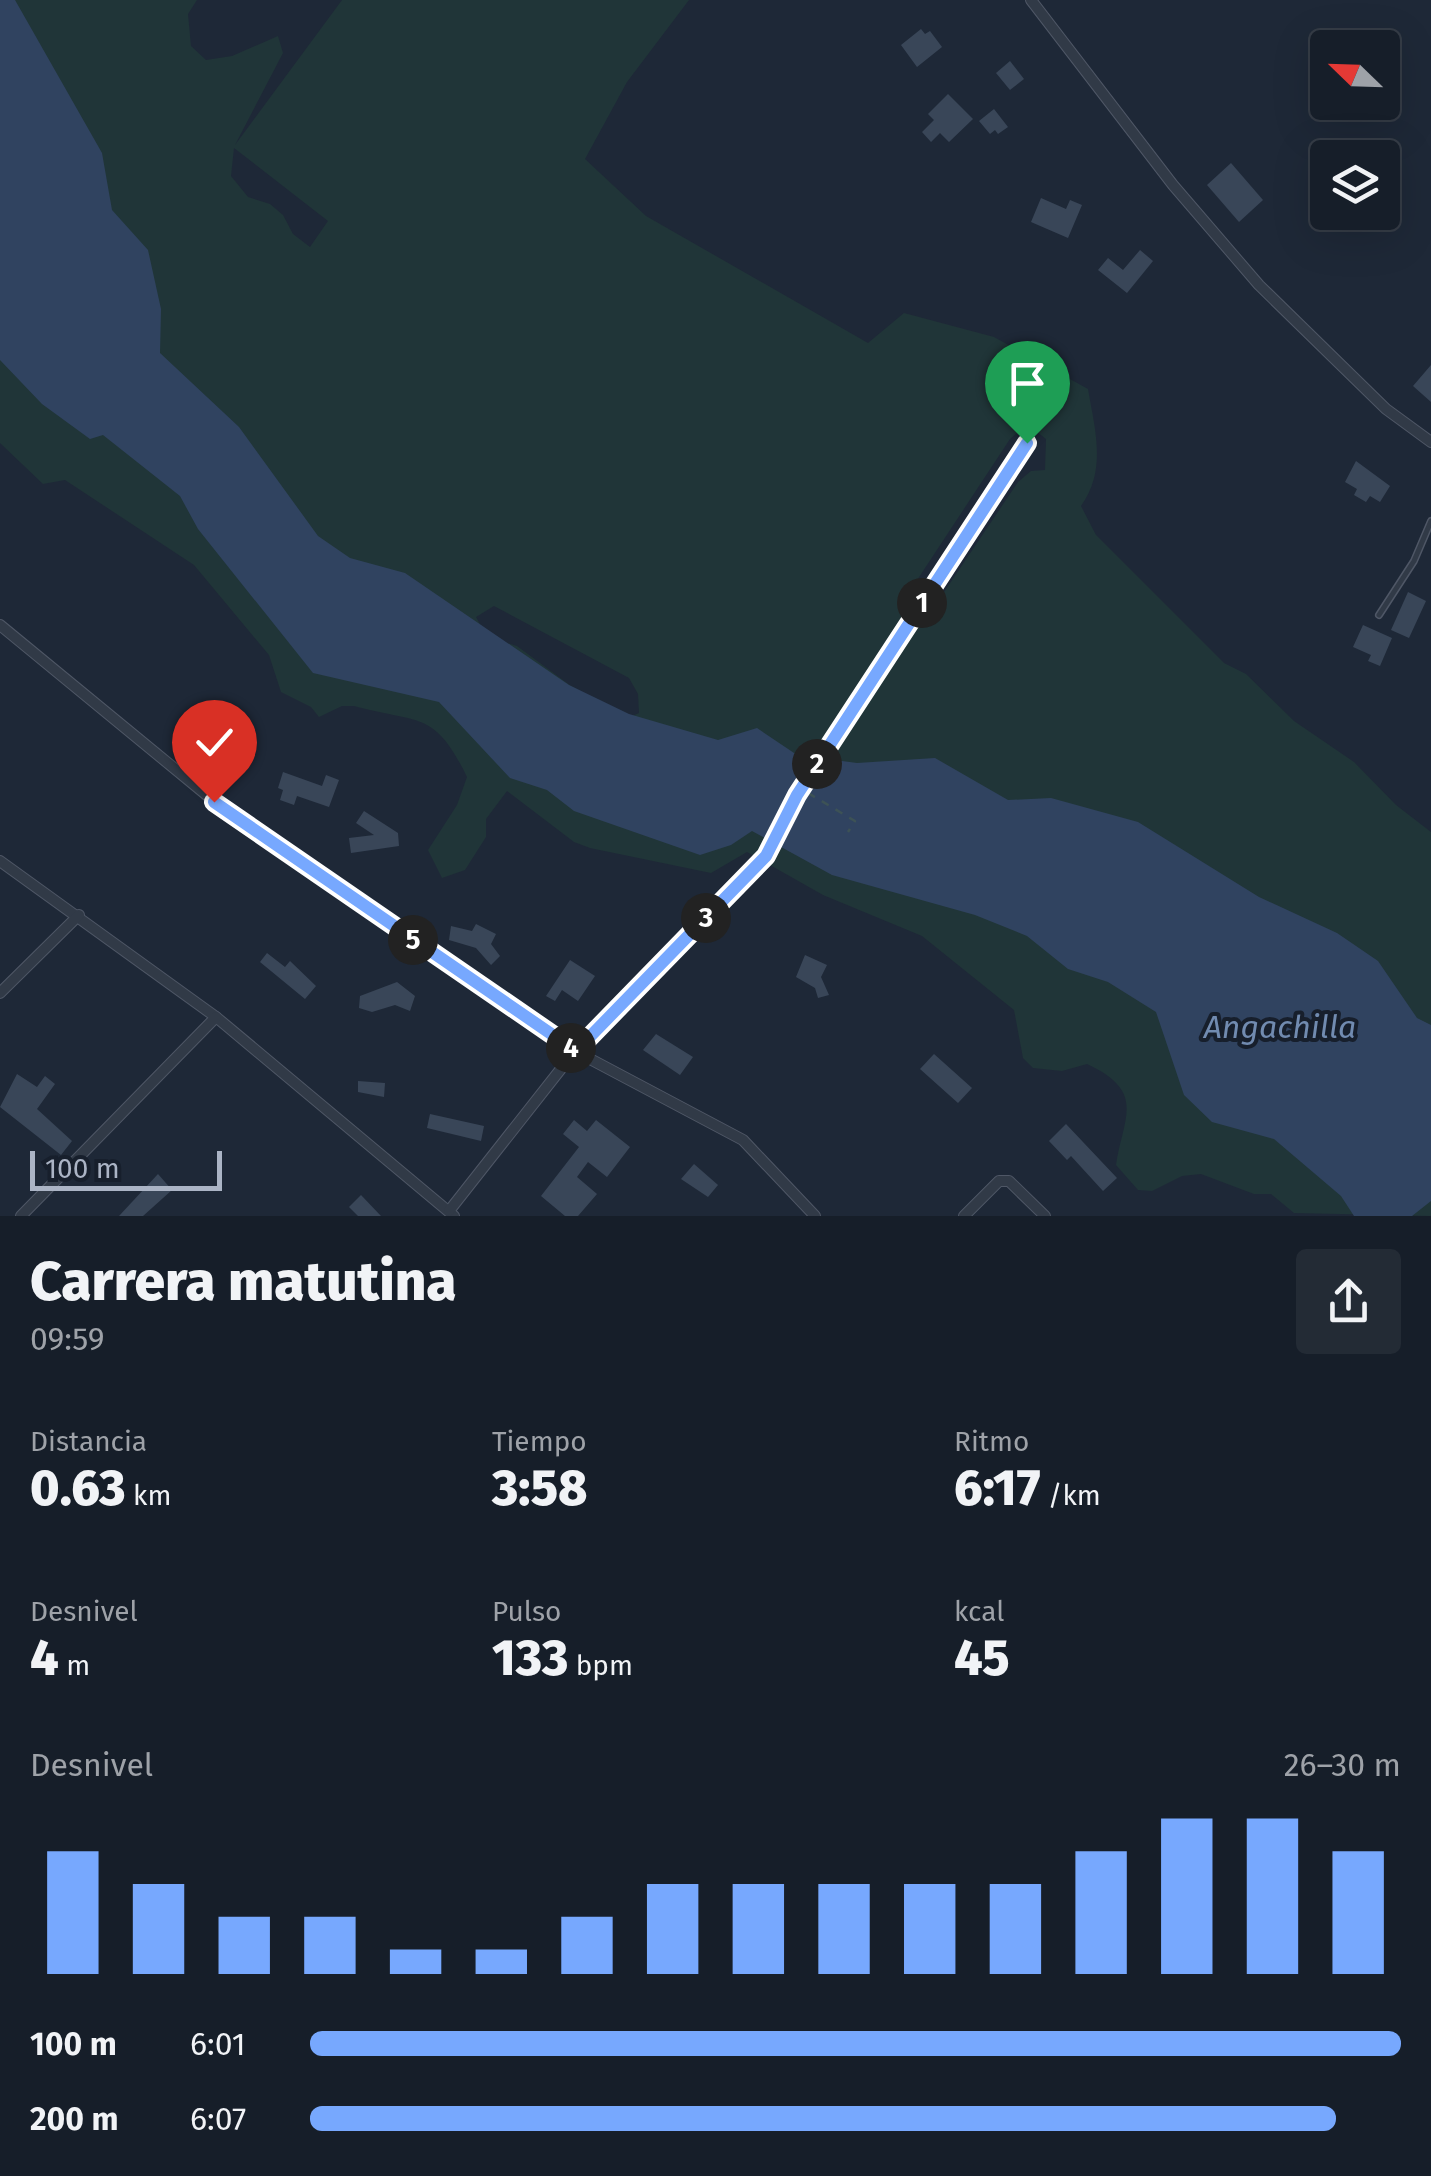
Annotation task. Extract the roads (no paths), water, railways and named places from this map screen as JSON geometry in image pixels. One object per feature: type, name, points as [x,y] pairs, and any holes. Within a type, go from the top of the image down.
[{"type":"street","points":[[1031,0],[1114,102],[1173,186],[1259,285],[1376,400],[1431,442]]},
{"type":"street","points":[[0,625],[214,802],[576,1051],[744,1140],[815,1216]]},
{"type":"street","points":[[0,861],[216,1017],[451,1214],[576,1051],[766,856]]},
{"type":"street","points":[[0,993],[79,915]]},
{"type":"street","points":[[22,1216],[216,1017]]},
{"type":"street","points":[[964,1216],[999,1181],[1009,1181],[1044,1216]]},
{"type":"lane","points":[[766,856],[801,790],[1027,443]]},
{"type":"lane","points":[[1380,615],[1414,561],[1431,521]]},
{"type":"water","name":"Angachilla","points":[[0,0],[15,0],[102,153],[112,210],[148,250],[161,309],[160,353],[239,427],[318,536],[350,558],[405,573],[569,685],[629,714],[718,740],[757,728],[797,755],[857,763],[935,758],[1008,800],[1051,798],[1138,822],[1259,897],[1337,933],[1378,961],[1417,1018],[1431,1025],[1431,1201],[1412,1216],[1354,1216],[1341,1196],[1274,1139],[1212,1122],[1184,1095],[1156,1012],[1108,982],[1068,969],[1027,936],[975,915],[832,875],[752,831],[731,845],[700,855],[574,811],[547,790],[510,778],[439,702],[313,673],[198,529],[180,496],[103,435],[90,439],[42,404],[0,360]]}]
